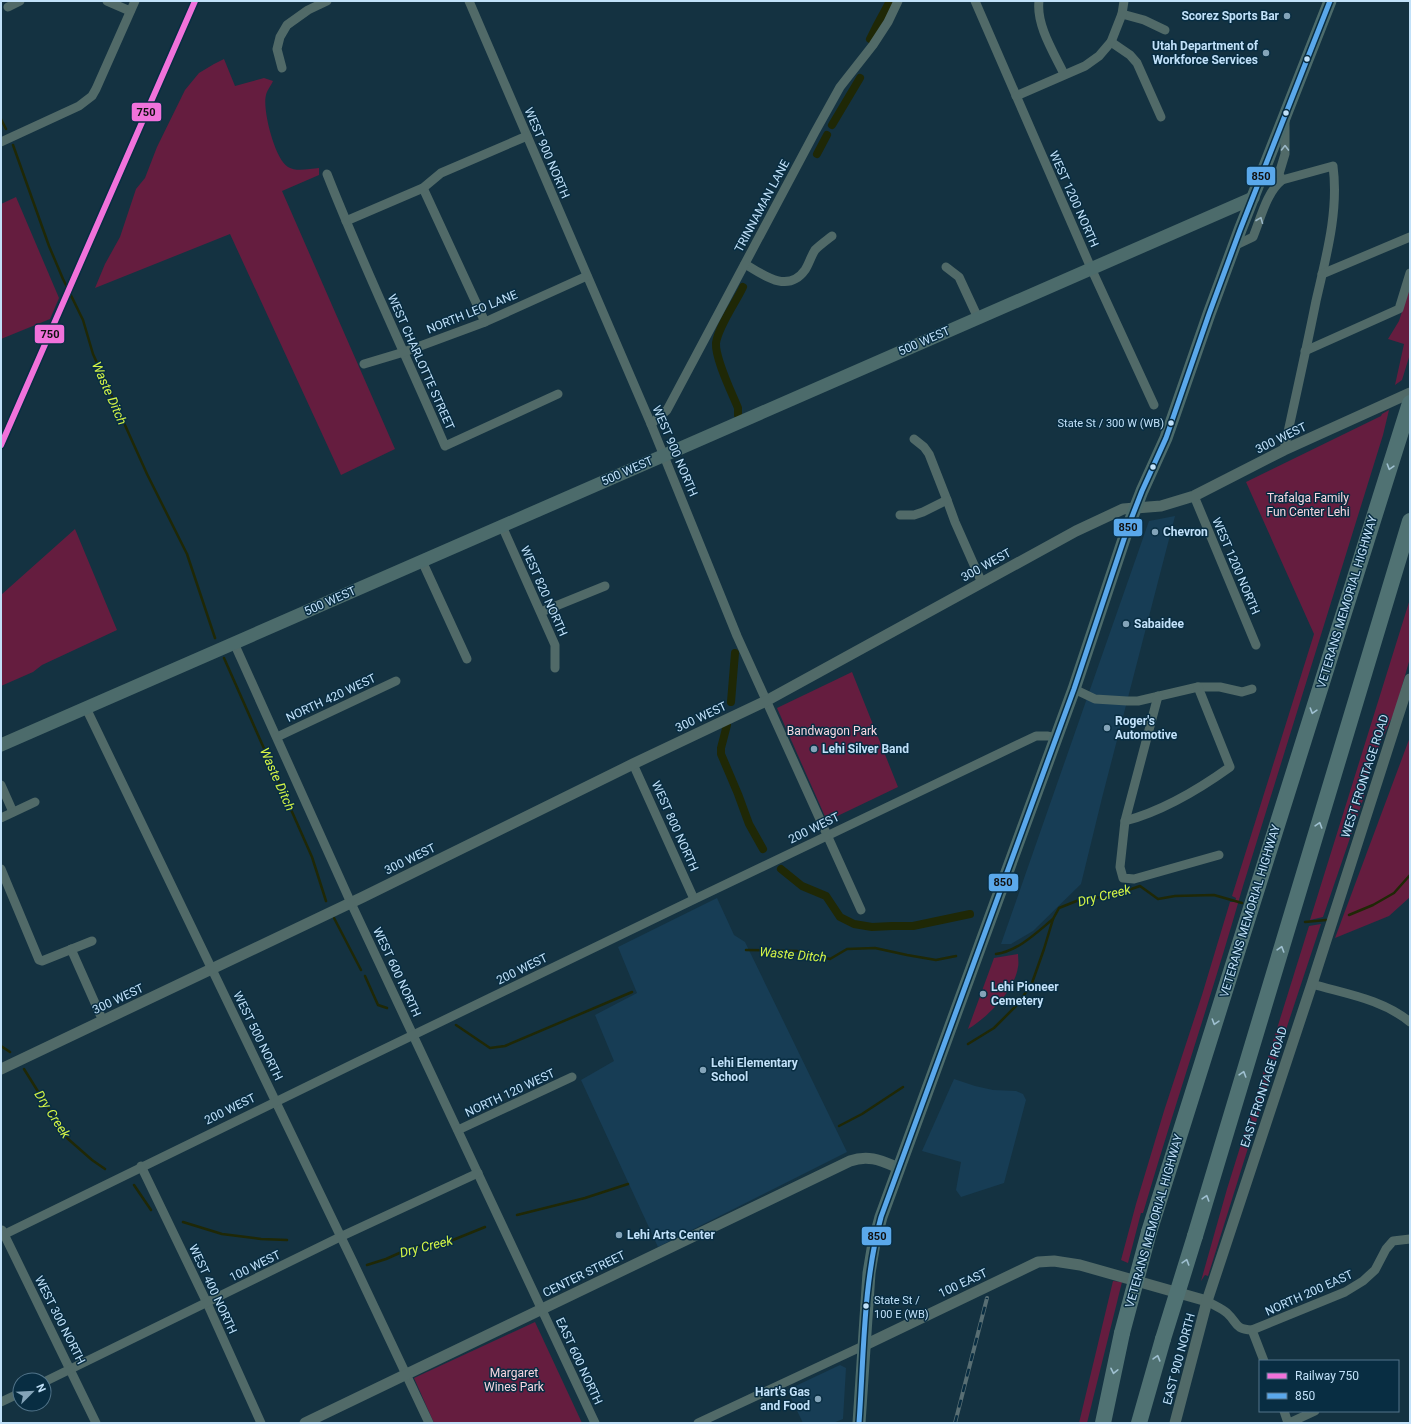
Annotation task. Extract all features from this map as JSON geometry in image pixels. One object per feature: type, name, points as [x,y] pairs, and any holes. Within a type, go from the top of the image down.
[{"type":"highway","name":"VETERANS MEMORIAL HIGHWAY","points":[[1103,1423],[1122,1333],[1149,1232],[1410,403]]},
{"type":"highway","points":[[1139,1423],[1410,521]]},
{"type":"main road","points":[[859,1423],[869,1273],[881,1217],[1074,689],[1135,509],[1166,438],[1234,246],[1330,1]]},
{"type":"main road","name":"500 WEST","points":[[1,745],[1253,198]]},
{"type":"street","points":[[8,6],[20,1]]},
{"type":"street","points":[[106,1],[130,11]]},
{"type":"street","points":[[1,142],[78,106],[92,96],[96,90],[134,1]]},
{"type":"street","points":[[282,68],[277,49],[280,37],[287,25],[308,10],[327,1]]},
{"type":"street","name":"WEST 900 NORTH","points":[[469,1],[651,424],[717,589],[861,910]]},
{"type":"street","name":"TRINNAMAN LANE","points":[[651,424],[667,410],[829,106],[840,88],[873,45],[888,22],[898,1]]},
{"type":"street","name":"WEST 1200 NORTH","points":[[975,1],[1091,268],[1154,405]]},
{"type":"street","points":[[1039,1],[1040,18],[1043,28],[1064,74]]},
{"type":"street","points":[[1016,96],[1085,66],[1099,56],[1111,42],[1122,14],[1124,1]]},
{"type":"street","points":[[1122,14],[1144,20],[1165,30]]},
{"type":"street","points":[[1111,42],[1130,55],[1138,63],[1161,117]]},
{"type":"street","points":[[1282,180],[1279,174],[1285,154],[1285,114]]},
{"type":"street","points":[[346,221],[423,188],[441,173],[527,136]]},
{"type":"street","points":[[1234,246],[1253,237],[1268,198],[1277,184],[1282,180],[1333,166],[1335,204],[1322,274],[1284,450]]},
{"type":"street","name":"WEST CHARLOTTE STREET","points":[[327,174],[346,221],[445,446],[558,394]]},
{"type":"street","points":[[423,188],[485,322]]},
{"type":"street","points":[[745,264],[766,277],[779,282],[787,282],[798,277],[805,270],[816,250],[832,236]]},
{"type":"street","points":[[1322,274],[1410,237]]},
{"type":"street","points":[[946,267],[959,276],[978,318]]},
{"type":"street","points":[[1306,351],[1399,309],[1410,273]]},
{"type":"street","name":"NORTH LEO LANE","points":[[364,364],[404,352],[485,322],[587,276]]},
{"type":"street","name":"300 WEST","points":[[1,1070],[766,701],[1082,528],[1123,509],[1135,509],[1171,504],[1194,496],[1284,450],[1410,393]]},
{"type":"street","points":[[914,439],[924,447],[929,454],[948,500],[955,522],[982,583]]},
{"type":"street","name":"WEST 1200 NORTH","points":[[1194,496],[1256,645]]},
{"type":"street","points":[[900,515],[914,515],[948,500]]},
{"type":"street","name":"WEST 820 NORTH","points":[[502,526],[555,644],[555,668]]},
{"type":"street","points":[[422,561],[467,659]]},
{"type":"street","points":[[541,612],[605,586]]},
{"type":"street","name":"WEST 600 NORTH","points":[[234,644],[351,902],[542,1309]]},
{"type":"street","name":"WEST FRONTAGE ROAD","points":[[1345,881],[1410,679]]},
{"type":"street","name":"NORTH 420 WEST","points":[[277,737],[396,682]]},
{"type":"street","points":[[1074,689],[1096,699],[1127,701],[1138,701],[1198,687],[1220,687],[1242,692],[1252,690]]},
{"type":"street","points":[[1125,821],[1144,816],[1194,792],[1230,767],[1198,687]]},
{"type":"street","points":[[1158,696],[1125,821],[1120,867],[1123,878],[1134,879],[1219,855]]},
{"type":"street","name":"WEST 500 NORTH","points":[[86,708],[429,1423]]},
{"type":"street","name":"200 WEST","points":[[2,1233],[275,1100],[414,1035],[827,835],[1036,736],[1056,738]]},
{"type":"street","name":"WEST 800 NORTH","points":[[633,764],[694,899]]},
{"type":"street","points":[[1,785],[13,812]]},
{"type":"street","points":[[1,818],[35,802]]},
{"type":"street","points":[[1,869],[39,960],[42,961],[92,941]]},
{"type":"street","name":"EAST FRONTAGE ROAD","points":[[1207,1301],[1345,881]]},
{"type":"street","points":[[71,949],[103,1021]]},
{"type":"street","points":[[1312,984],[1379,1002],[1399,1013],[1410,1022]]},
{"type":"street","name":"NORTH 120 WEST","points":[[458,1130],[572,1078]]},
{"type":"street","name":"CENTER STREET","points":[[305,1423],[850,1161],[868,1157],[899,1168]]},
{"type":"street","name":"WEST 400 NORTH","points":[[141,1166],[207,1303],[262,1423]]},
{"type":"street","name":"100 WEST","points":[[52,1378],[340,1237],[478,1173]]},
{"type":"street","name":"WEST 300 NORTH","points":[[2,1233],[71,1369],[96,1423]]},
{"type":"street","name":"NORTH 200 EAST","points":[[1252,1330],[1345,1292],[1363,1281],[1375,1270],[1386,1249],[1393,1241],[1410,1239]]},
{"type":"street","name":"100 EAST","points":[[698,1423],[1038,1262],[1054,1261],[1080,1265],[1207,1301]]},
{"type":"street","points":[[1207,1301],[1227,1313],[1243,1330],[1252,1330],[1264,1360]]},
{"type":"street","name":"EAST 900 NORTH","points":[[1175,1423],[1207,1301]]},
{"type":"street","name":"EAST 600 NORTH","points":[[542,1309],[595,1423]]},
{"type":"street","points":[[1,1402],[12,1397]]},
{"type":"street","points":[[1284,1412],[1289,1423],[1313,1412]]},
{"type":"shaded area","points":[[1175,516],[1081,884],[1033,931],[1011,944],[1001,944],[1149,521]]},
{"type":"shaded area","name":"Lehi Elementary School","points":[[717,898],[734,935],[745,942],[847,1152],[658,1247],[581,1080],[614,1061],[595,1015],[637,993],[618,947]]},
{"type":"shaded area","points":[[954,1079],[993,1090],[1016,1091],[1023,1094],[1026,1100],[1004,1183],[961,1197],[956,1190],[961,1162],[922,1151]]},
{"type":"shaded area","points":[[840,1365],[846,1368],[843,1419],[833,1423],[803,1423],[787,1390]]},
{"type":"green space","points":[[224,59],[235,86],[264,78],[273,81],[266,95],[266,111],[274,145],[283,162],[291,169],[303,170],[319,168],[319,175],[282,191],[395,449],[341,475],[230,234],[95,288],[105,264],[120,237],[136,189],[145,178],[157,147],[185,90],[199,73]]},
{"type":"green space","points":[[16,197],[59,298],[50,319],[1,339],[1,204]]},
{"type":"green space","points":[[1410,287],[1410,354],[1402,380],[1395,385],[1404,344],[1388,339],[1399,321]]},
{"type":"green space","name":"Trafalga Family Fun Center Lehi","points":[[1389,410],[1383,435],[1143,1213],[1141,1213],[1128,1263],[1121,1260],[1136,1204],[1230,902],[1235,902],[1236,898],[1232,896],[1314,634],[1246,482],[1381,416]]},
{"type":"green space","points":[[75,529],[117,630],[42,665],[33,672],[1,686],[1,595]]},
{"type":"green space","points":[[1410,599],[1410,658],[1395,711],[1374,757],[1370,762],[1364,797],[1323,917],[1310,920]]},
{"type":"green space","name":"Bandwagon Park","points":[[852,672],[898,787],[827,821],[777,708]]},
{"type":"green space","points":[[1410,737],[1410,897],[1389,916],[1335,938]]},
{"type":"green space","points":[[1321,924],[1268,1084],[1208,1276],[1205,1275],[1201,1281],[1227,1189],[1309,926]]},
{"type":"green space","points":[[1018,954],[1016,976],[1006,994],[991,1011],[968,1029],[994,958]]},
{"type":"green space","points":[[1113,1281],[1122,1282],[1087,1423],[1079,1423]]},
{"type":"green space","name":"Margaret Wines Park","points":[[535,1322],[582,1423],[434,1423],[414,1378]]},
{"type":"waterway","points":[[870,39],[890,1]]},
{"type":"waterway","points":[[832,125],[860,78]]},
{"type":"waterway","name":"Waste Ditch","points":[[1,119],[6,129]]},
{"type":"waterway","points":[[817,154],[827,135]]},
{"type":"waterway","name":"Waste Ditch","points":[[13,145],[49,246],[83,320],[93,354],[147,474],[187,554],[215,638]]},
{"type":"waterway","points":[[738,415],[738,408],[718,358],[716,343],[720,330],[743,287]]},
{"type":"waterway","points":[[731,702],[735,653]]},
{"type":"waterway","name":"Waste Ditch","points":[[224,658],[312,857],[326,901]]},
{"type":"waterway","points":[[727,725],[721,748],[721,754],[749,824],[763,849]]},
{"type":"waterway","points":[[781,869],[802,886],[826,896],[840,917],[854,924],[872,927],[913,926],[970,914]]},
{"type":"waterway","name":"Dry Creek","points":[[1349,915],[1373,905],[1394,893],[1410,875]]},
{"type":"waterway","name":"Dry Creek","points":[[968,1044],[994,1028],[1018,1004],[1032,983],[1053,919],[1059,908],[1084,898],[1108,897],[1140,886],[1158,899],[1175,896],[1214,895],[1242,903]]},
{"type":"waterway","name":"Waste Ditch","points":[[334,918],[361,970]]},
{"type":"waterway","name":"Waste Ditch","points":[[996,954],[1019,945],[1053,919]]},
{"type":"waterway","name":"Dry Creek","points":[[1305,922],[1326,920]]},
{"type":"waterway","name":"Waste Ditch","points":[[746,950],[797,951],[830,959],[847,949],[875,948],[936,960],[956,956]]},
{"type":"waterway","name":"Waste Ditch","points":[[365,976],[378,1005],[387,1008]]},
{"type":"waterway","name":"Waste Ditch","points":[[456,1025],[490,1048],[505,1046],[632,992]]},
{"type":"waterway","name":"Dry Creek","points":[[1,1046],[10,1052]]},
{"type":"waterway","name":"Dry Creek","points":[[24,1069],[67,1138],[92,1160],[105,1169]]},
{"type":"waterway","name":"Dry Creek","points":[[839,1126],[862,1114],[903,1087]]},
{"type":"waterway","name":"Dry Creek","points":[[517,1215],[585,1198],[628,1184]]},
{"type":"waterway","name":"Dry Creek","points":[[134,1185],[151,1210]]},
{"type":"waterway","name":"Dry Creek","points":[[183,1222],[222,1234],[261,1239],[287,1240]]},
{"type":"waterway","name":"Dry Creek","points":[[367,1265],[386,1259],[413,1247],[448,1242],[485,1227]]},
{"type":"railway","points":[[955,1423],[987,1298]]},
{"type":"rail line","name":"750","points":[[1,445],[195,1]]},
{"type":"transit line","name":"850","points":[[859,1423],[867,1293],[875,1242],[881,1217],[1074,689],[1128,527],[1142,491],[1166,438],[1240,230],[1330,1]]},
{"type":"place","name":"Scorez Sports Bar","points":[[1287,16]]},
{"type":"place","name":"Utah Department of Workforce Services","points":[[1266,53]]},
{"type":"place","name":"State St / 300 W (WB)","points":[[1171,423]]},
{"type":"place","name":"Chevron","points":[[1155,532]]},
{"type":"place","name":"Sabaidee","points":[[1126,624]]},
{"type":"place","name":"Roger's Automotive","points":[[1107,728]]},
{"type":"place","name":"Lehi Silver Band","points":[[814,749]]},
{"type":"place","name":"Lehi Pioneer Cemetery","points":[[983,994]]},
{"type":"place","name":"Lehi Elementary School","points":[[703,1070]]},
{"type":"place","name":"Lehi Arts Center","points":[[619,1235]]},
{"type":"place","name":"State St / 100 E (WB)","points":[[866,1306]]},
{"type":"place","name":"Hart's Gas and Food","points":[[818,1399]]}]
